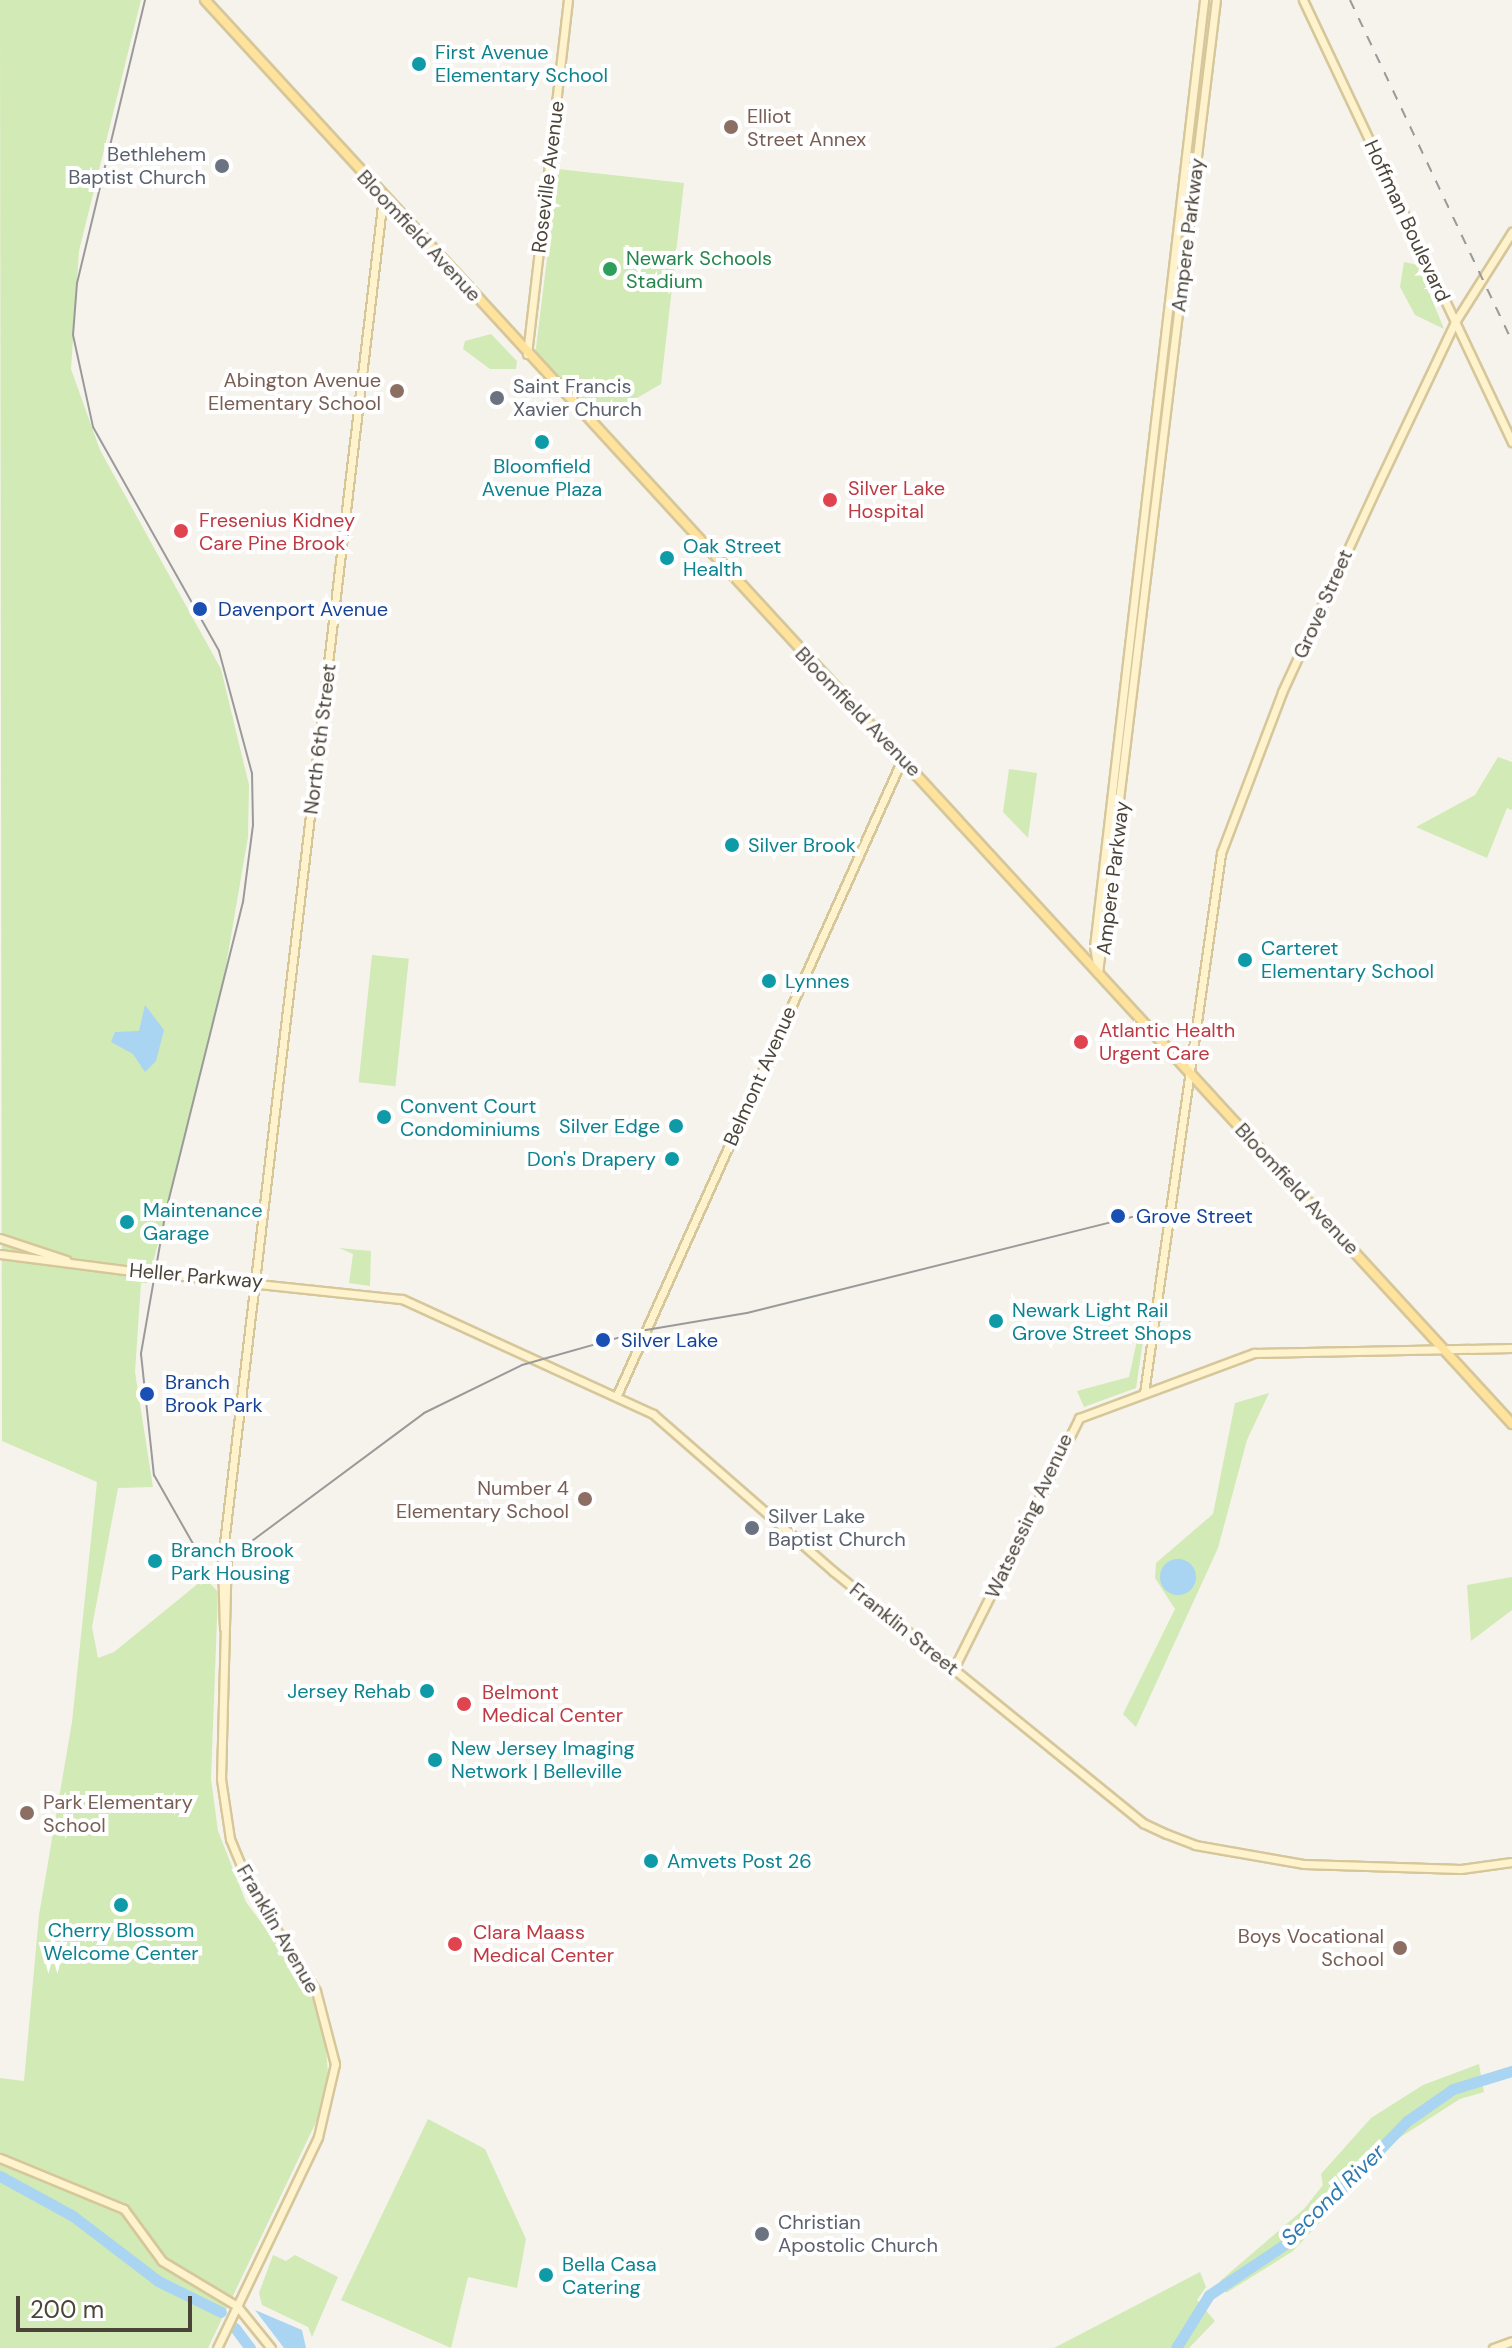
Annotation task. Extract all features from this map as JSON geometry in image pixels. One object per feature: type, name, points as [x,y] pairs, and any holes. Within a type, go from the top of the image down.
[{"type":"main road","name":"Bloomfield Avenue","points":[[205,0],[1512,1424]]},
{"type":"street","name":"Roseville Avenue","points":[[527,354],[568,0]]},
{"type":"street","name":"Ampere Parkway","points":[[1098,973],[1095,936],[1204,0]]},
{"type":"street","name":"Ampere Parkway","points":[[1098,973],[1216,0]]},
{"type":"street","name":"Hoffman Boulevard","points":[[1303,0],[1512,442]]},
{"type":"street","name":"North 6th Street","points":[[256,1281],[383,197]]},
{"type":"street","name":"Grove Street","points":[[1144,1393],[1217,870],[1244,783],[1455,322],[1512,232]]},
{"type":"street","name":"Belmont Avenue","points":[[617,1395],[903,757]]},
{"type":"street","name":"Heller Parkway","points":[[0,1238],[68,1261]]},
{"type":"street","name":"Heller Parkway","points":[[0,1254],[148,1273],[325,1289]]},
{"type":"street","name":"Franklin Avenue","points":[[217,2348],[318,2137],[335,2064],[316,1991],[252,1892],[230,1839],[221,1780],[226,1546],[256,1281]]},
{"type":"street","name":"Franklin Street","points":[[325,1289],[414,1303],[617,1395],[684,1437],[953,1670],[1143,1823],[1195,1845],[1304,1864],[1461,1869],[1512,1862]]},
{"type":"street","name":"Watsessing Avenue","points":[[953,1670],[1074,1422],[1254,1353],[1512,1348]]},
{"type":"street","points":[[0,2158],[124,2209],[162,2261],[237,2306],[271,2348]]},
{"type":"street","points":[[1493,2348],[1512,2341]]},
{"type":"green space","name":"Branch Brook Park","points":[[0,0],[141,0],[79,251],[71,369],[100,450],[221,669],[249,785],[248,837],[223,983],[148,1283],[141,1283],[135,1372],[153,1487],[118,1488],[92,1627],[98,1658],[114,1652],[205,1578],[218,1592],[211,1779],[218,1831],[246,1902],[313,1993],[325,2037],[328,2074],[317,2120],[208,2348],[0,2348],[0,2078],[24,2081],[39,1915],[72,1722],[97,1482],[2,1441]]},
{"type":"green space","name":"Newark Schools Stadium","points":[[558,169],[684,183],[661,384],[594,423],[535,356]]},
{"type":"green space","points":[[1404,262],[1418,265],[1444,329],[1415,315],[1400,287]]},
{"type":"green space","points":[[491,334],[517,361],[516,369],[490,369],[463,349],[465,341]]},
{"type":"green space","points":[[1498,757],[1512,762],[1512,810],[1507,808],[1487,858],[1416,827],[1475,795]]},
{"type":"green space","points":[[1009,769],[1037,773],[1028,838],[1003,812]]},
{"type":"green space","points":[[372,955],[409,959],[395,1086],[359,1082]]},
{"type":"green space","points":[[339,1248],[371,1251],[370,1286],[349,1283],[353,1254]]},
{"type":"green space","points":[[1140,1327],[1145,1328],[1136,1388],[1084,1407],[1077,1391],[1129,1377]]},
{"type":"green space","points":[[1269,1393],[1247,1440],[1218,1548],[1136,1727],[1123,1714],[1175,1609],[1155,1578],[1156,1563],[1213,1514],[1235,1403]]},
{"type":"green space","points":[[1512,1577],[1512,1610],[1471,1641],[1467,1585]]},
{"type":"green space","points":[[1479,2064],[1484,2092],[1460,2099],[1399,2138],[1293,2251],[1226,2293],[1220,2281],[1304,2209],[1323,2185],[1321,2174],[1371,2118],[1423,2085]]},
{"type":"green space","points":[[428,2119],[485,2149],[526,2239],[517,2288],[468,2277],[451,2348],[341,2300]]},
{"type":"green space","points":[[273,2255],[286,2261],[295,2255],[338,2277],[312,2337],[308,2327],[262,2305],[259,2293]]},
{"type":"green space","points":[[1200,2272],[1206,2287],[1197,2300],[1215,2321],[1189,2348],[1054,2348]]},
{"type":"water","points":[[145,1005],[164,1030],[156,1061],[145,1072],[133,1054],[111,1042],[115,1032],[139,1031]]},
{"type":"water","points":[[1178,1559],[1190,1565],[1196,1577],[1190,1589],[1178,1595],[1166,1589],[1160,1577],[1166,1565]]},
{"type":"water","points":[[255,2310],[302,2330],[306,2348],[284,2348]]},
{"type":"waterway","name":"Second River","points":[[1176,2348],[1209,2295],[1290,2241],[1407,2121],[1453,2089],[1512,2071]]},
{"type":"waterway","name":"Second River","points":[[0,2176],[73,2216],[158,2281],[221,2312]]},
{"type":"waterway","name":"Second River","points":[[235,2328],[250,2348]]},
{"type":"tram line","points":[[145,0],[77,283],[73,335],[93,427],[219,651],[252,773],[253,825],[243,902],[165,1216],[141,1354],[154,1475],[196,1549],[208,1559],[229,1558],[424,1413],[522,1365],[646,1330],[747,1313],[1155,1211]]},
{"type":"railway","points":[[1350,0],[1512,341]]},
{"type":"place","name":"First Avenue Elementary School","points":[[419,64]]},
{"type":"place","name":"Elliot Street Annex","points":[[731,127]]},
{"type":"place","name":"Bethlehem Baptist Church","points":[[222,166]]},
{"type":"place","name":"Newark Schools Stadium","points":[[610,269]]},
{"type":"place","name":"Abington Avenue Elementary School","points":[[397,391]]},
{"type":"place","name":"Saint Francis Xavier Church","points":[[497,398]]},
{"type":"place","name":"Bloomfield Avenue Plaza","points":[[542,442]]},
{"type":"place","name":"Silver Lake Hospital","points":[[830,500]]},
{"type":"place","name":"Fresenius Kidney Care Pine Brook","points":[[181,531]]},
{"type":"place","name":"Oak Street Health","points":[[667,558]]},
{"type":"place","name":"Davenport Avenue","points":[[200,609]]},
{"type":"place","name":"Silver Brook","points":[[732,845]]},
{"type":"place","name":"Carteret Elementary School","points":[[1245,960]]},
{"type":"place","name":"Lynnes","points":[[769,981]]},
{"type":"place","name":"Atlantic Health Urgent Care","points":[[1081,1042]]},
{"type":"place","name":"Convent Court Condominiums","points":[[384,1117]]},
{"type":"place","name":"Silver Edge","points":[[676,1126]]},
{"type":"place","name":"Don's Drapery","points":[[672,1159]]},
{"type":"place","name":"Grove Street","points":[[1118,1216]]},
{"type":"place","name":"Maintenance Garage","points":[[127,1222]]},
{"type":"place","name":"Newark Light Rail Grove Street Shops","points":[[996,1321]]},
{"type":"place","name":"Silver Lake","points":[[603,1340]]},
{"type":"place","name":"Branch Brook Park","points":[[147,1394]]},
{"type":"place","name":"Number 4 Elementary School","points":[[585,1499]]},
{"type":"place","name":"Silver Lake Baptist Church","points":[[752,1528]]},
{"type":"place","name":"Branch Brook Park Housing","points":[[155,1561]]},
{"type":"place","name":"Jersey Rehab","points":[[427,1691]]},
{"type":"place","name":"Belmont Medical Center","points":[[464,1704]]},
{"type":"place","name":"New Jersey Imaging Network | Belleville","points":[[435,1760]]},
{"type":"place","name":"Park Elementary School","points":[[27,1813]]},
{"type":"place","name":"Amvets Post 26","points":[[651,1861]]},
{"type":"place","name":"Cherry Blossom Welcome Center","points":[[121,1905]]},
{"type":"place","name":"Clara Maass Medical Center","points":[[455,1944]]},
{"type":"place","name":"Boys Vocational School","points":[[1400,1948]]},
{"type":"place","name":"Christian Apostolic Church","points":[[762,2234]]},
{"type":"place","name":"Bella Casa Catering","points":[[546,2275]]}]
